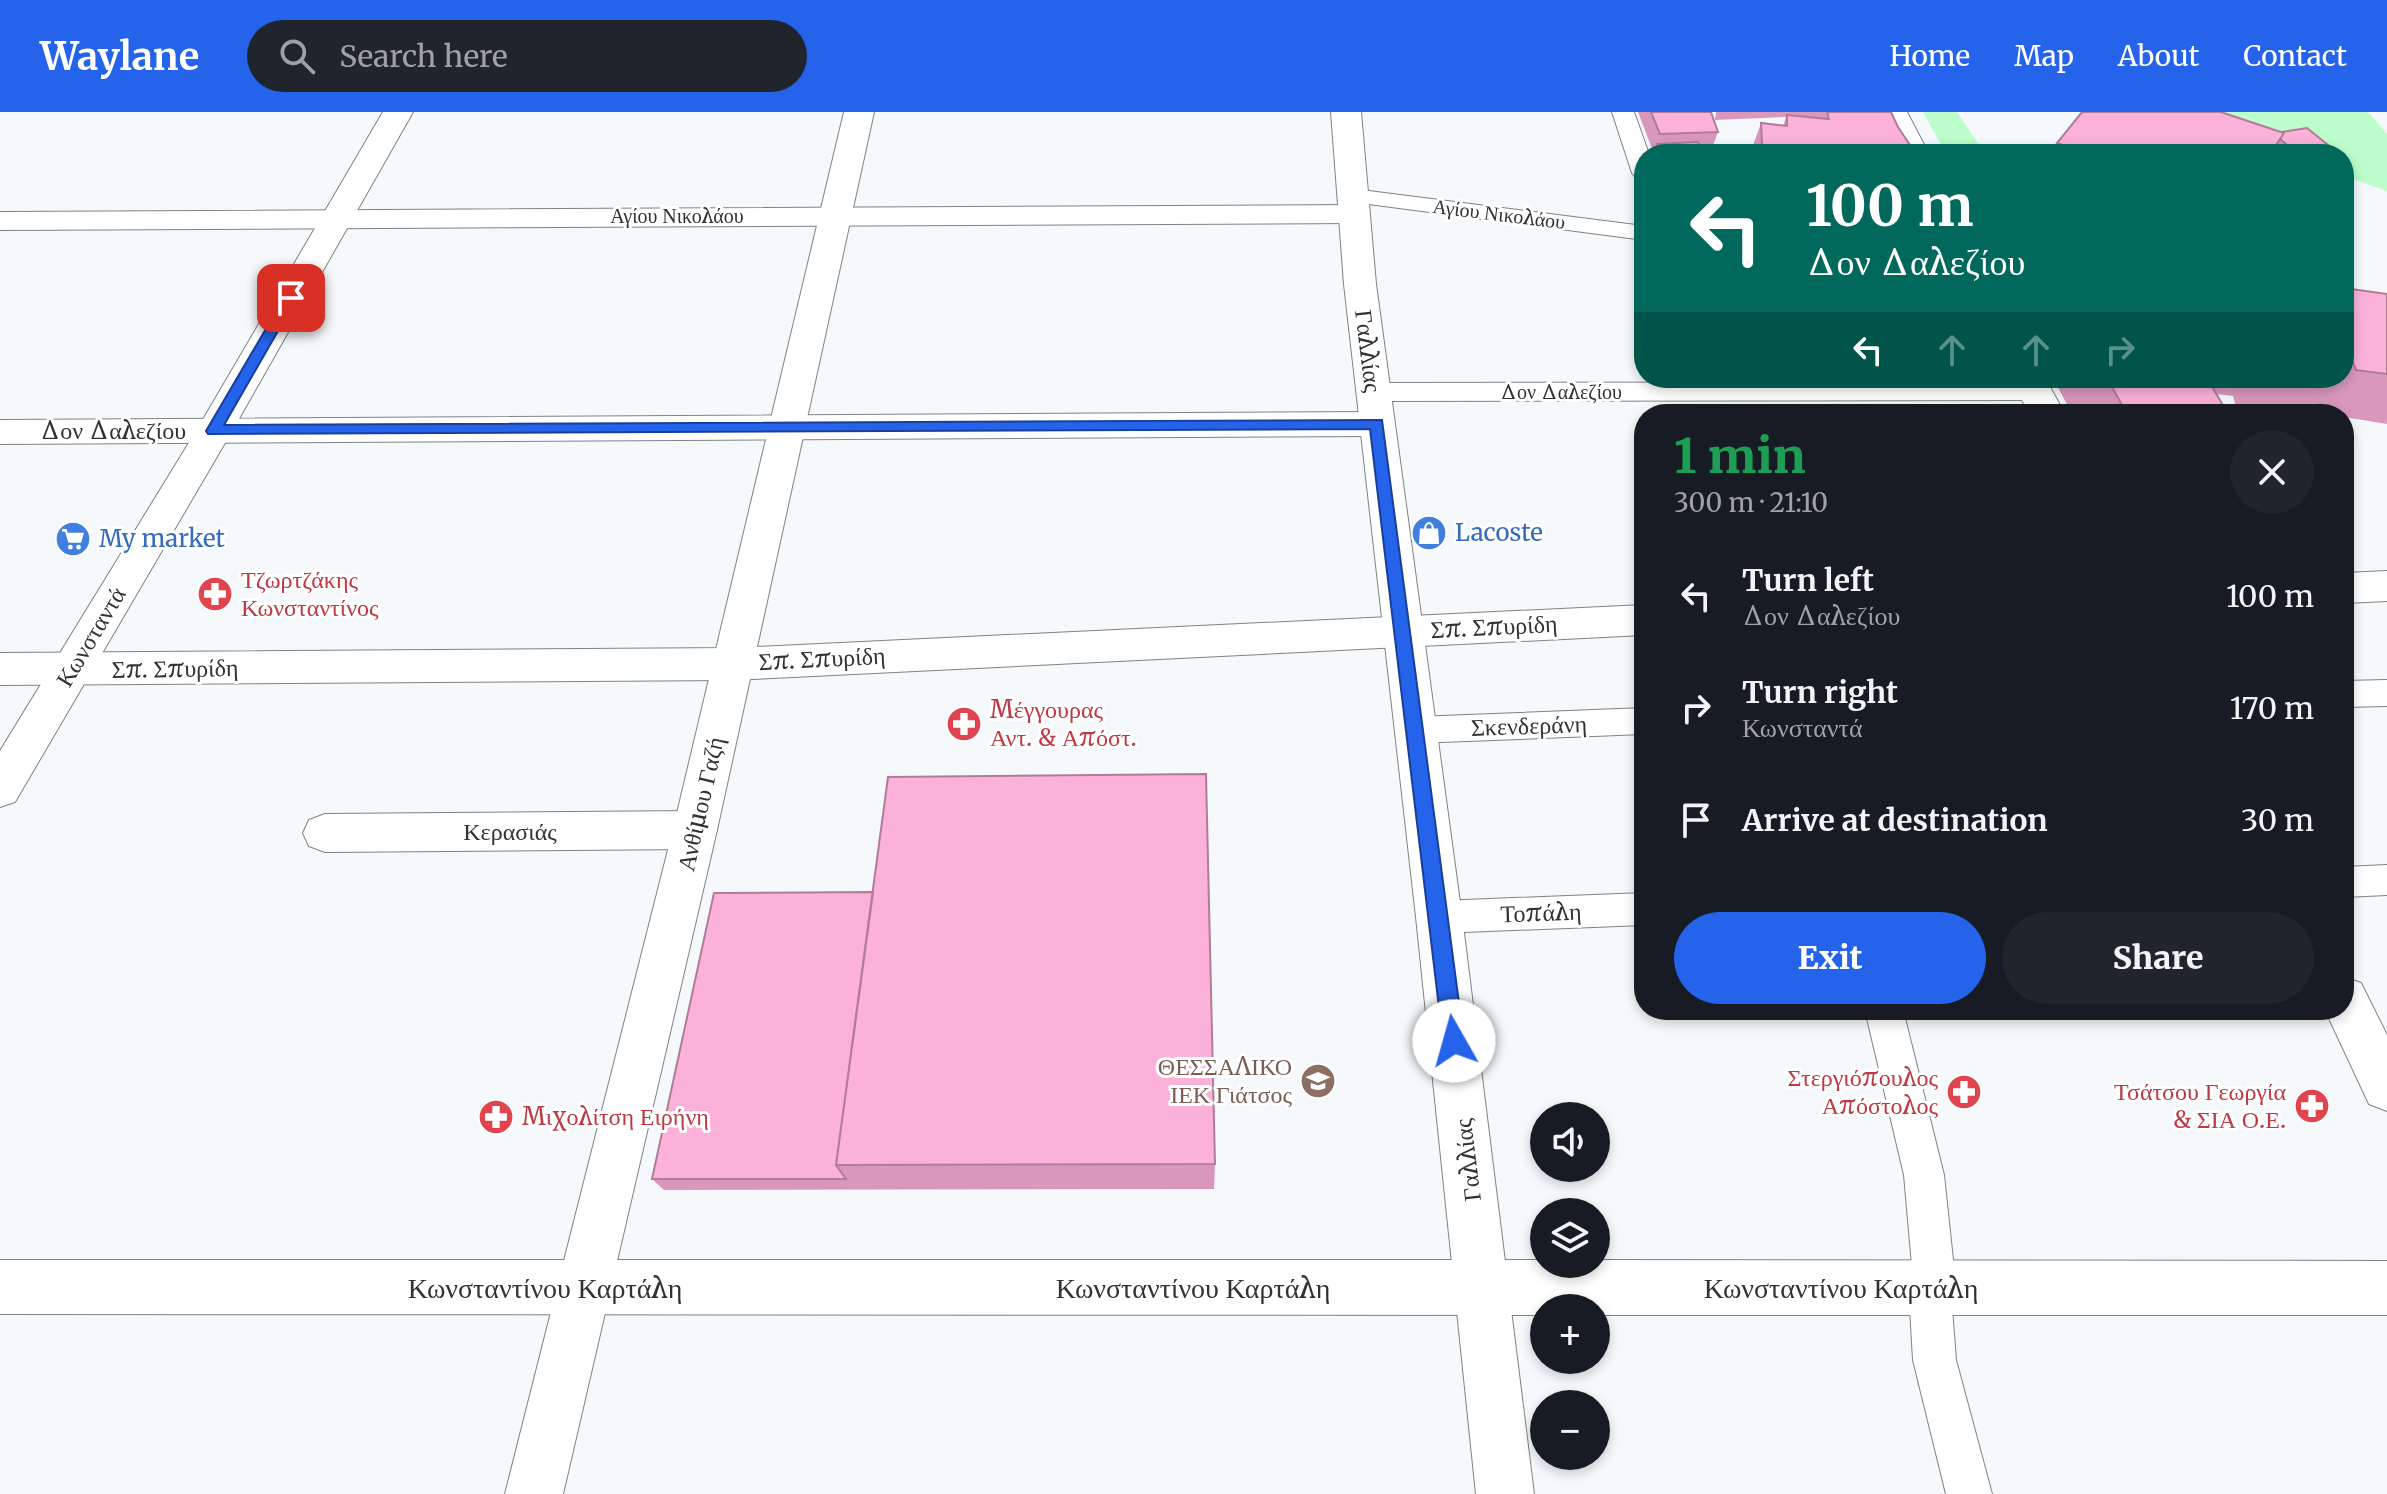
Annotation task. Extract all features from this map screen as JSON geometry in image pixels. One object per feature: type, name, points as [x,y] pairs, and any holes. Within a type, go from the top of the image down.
[{"type":"street","name":"Κωνσταντά","points":[[0,789],[214,431],[398,112]]},
{"type":"street","name":"Ανθίμου Γαζή","points":[[534,1494],[695,830],[859,112]]},
{"type":"street","name":"Γαλλίας","points":[[1346,112],[1401,631],[1439,917],[1505,1494]]},
{"type":"street","points":[[1623,112],[1634,144]]},
{"type":"street","points":[[1892,112],[1909,144]]},
{"type":"street","name":"Αγίου Νικολάου","points":[[0,221],[835,215],[1354,205],[1634,232]]},
{"type":"street","name":"Δον Δαλεζίου","points":[[0,432],[786,428],[1718,395],[2037,394]]},
{"type":"street","points":[[2354,588],[2387,586]]},
{"type":"street","name":"Σπ. Σπυρίδη","points":[[0,669],[733,664],[1634,620]]},
{"type":"street","points":[[2354,694],[2387,693]]},
{"type":"street","name":"Σκενδεράνη","points":[[1415,730],[1634,721]]},
{"type":"street","name":"Κερασιάς","points":[[325,833],[695,830]]},
{"type":"street","points":[[2354,882],[2387,880]]},
{"type":"street","name":"Τοπάλη","points":[[1439,917],[1634,909]]},
{"type":"street","points":[[2354,1019],[2387,1087]]},
{"type":"street","points":[[1886,1020],[1924,1175],[1935,1288],[1929,1302],[1938,1374],[1969,1494]]},
{"type":"street","name":"Κωνσταντίνου Καρτάλη","points":[[0,1287],[2387,1288]]},
{"type":"green space","points":[[1923,112],[1957,112],[1978,144],[1941,144]]},
{"type":"green space","points":[[2197,112],[2368,112],[2387,134],[2387,191],[2354,179],[2354,144],[2296,144]]},
{"type":"building","points":[[1651,112],[1711,112],[1718,132],[1660,134]]},
{"type":"building","points":[[1827,112],[1891,112],[1909,144],[1762,144],[1761,123],[1787,126],[1787,115],[1829,119]]},
{"type":"building","points":[[2082,112],[2221,112],[2284,133],[2277,144],[2057,143]]},
{"type":"building","points":[[2307,128],[2327,144],[2286,144],[2280,139],[2282,132]]},
{"type":"building","points":[[1698,142],[1699,144],[1657,144]]},
{"type":"building","points":[[2354,289],[2387,294],[2387,374],[2356,370]]},
{"type":"building","points":[[2113,388],[2213,388],[2222,404],[2121,404]]},
{"type":"building","points":[[1206,774],[1215,1164],[836,1165],[888,777]]},
{"type":"building","points":[[873,892],[836,1165],[846,1179],[652,1179],[714,893]]},
{"type":"place","name":"Lacoste","points":[[1429,533]]},
{"type":"place","name":"My market","points":[[73,539]]},
{"type":"place","name":"Τζωρτζάκης Κωνσταντίνος","points":[[215,594]]},
{"type":"place","name":"Μέγγουρας Αντ. & Απόστ.","points":[[964,724]]},
{"type":"place","name":"ΘΕΣΣΑΛΙΚΟ ΙΕΚ Γιάτσος","points":[[1318,1081]]},
{"type":"place","name":"Στεργιόπουλος Απόστολος","points":[[1964,1092]]},
{"type":"place","name":"Τσάτσου Γεωργία & ΣΙΑ Ο.Ε.","points":[[2312,1106]]},
{"type":"place","name":"Μιχολίτση Ειρήνη","points":[[496,1117]]},
{"type":"route","points":[[291,298],[214,431],[1377,424],[1454,1041]]}]
